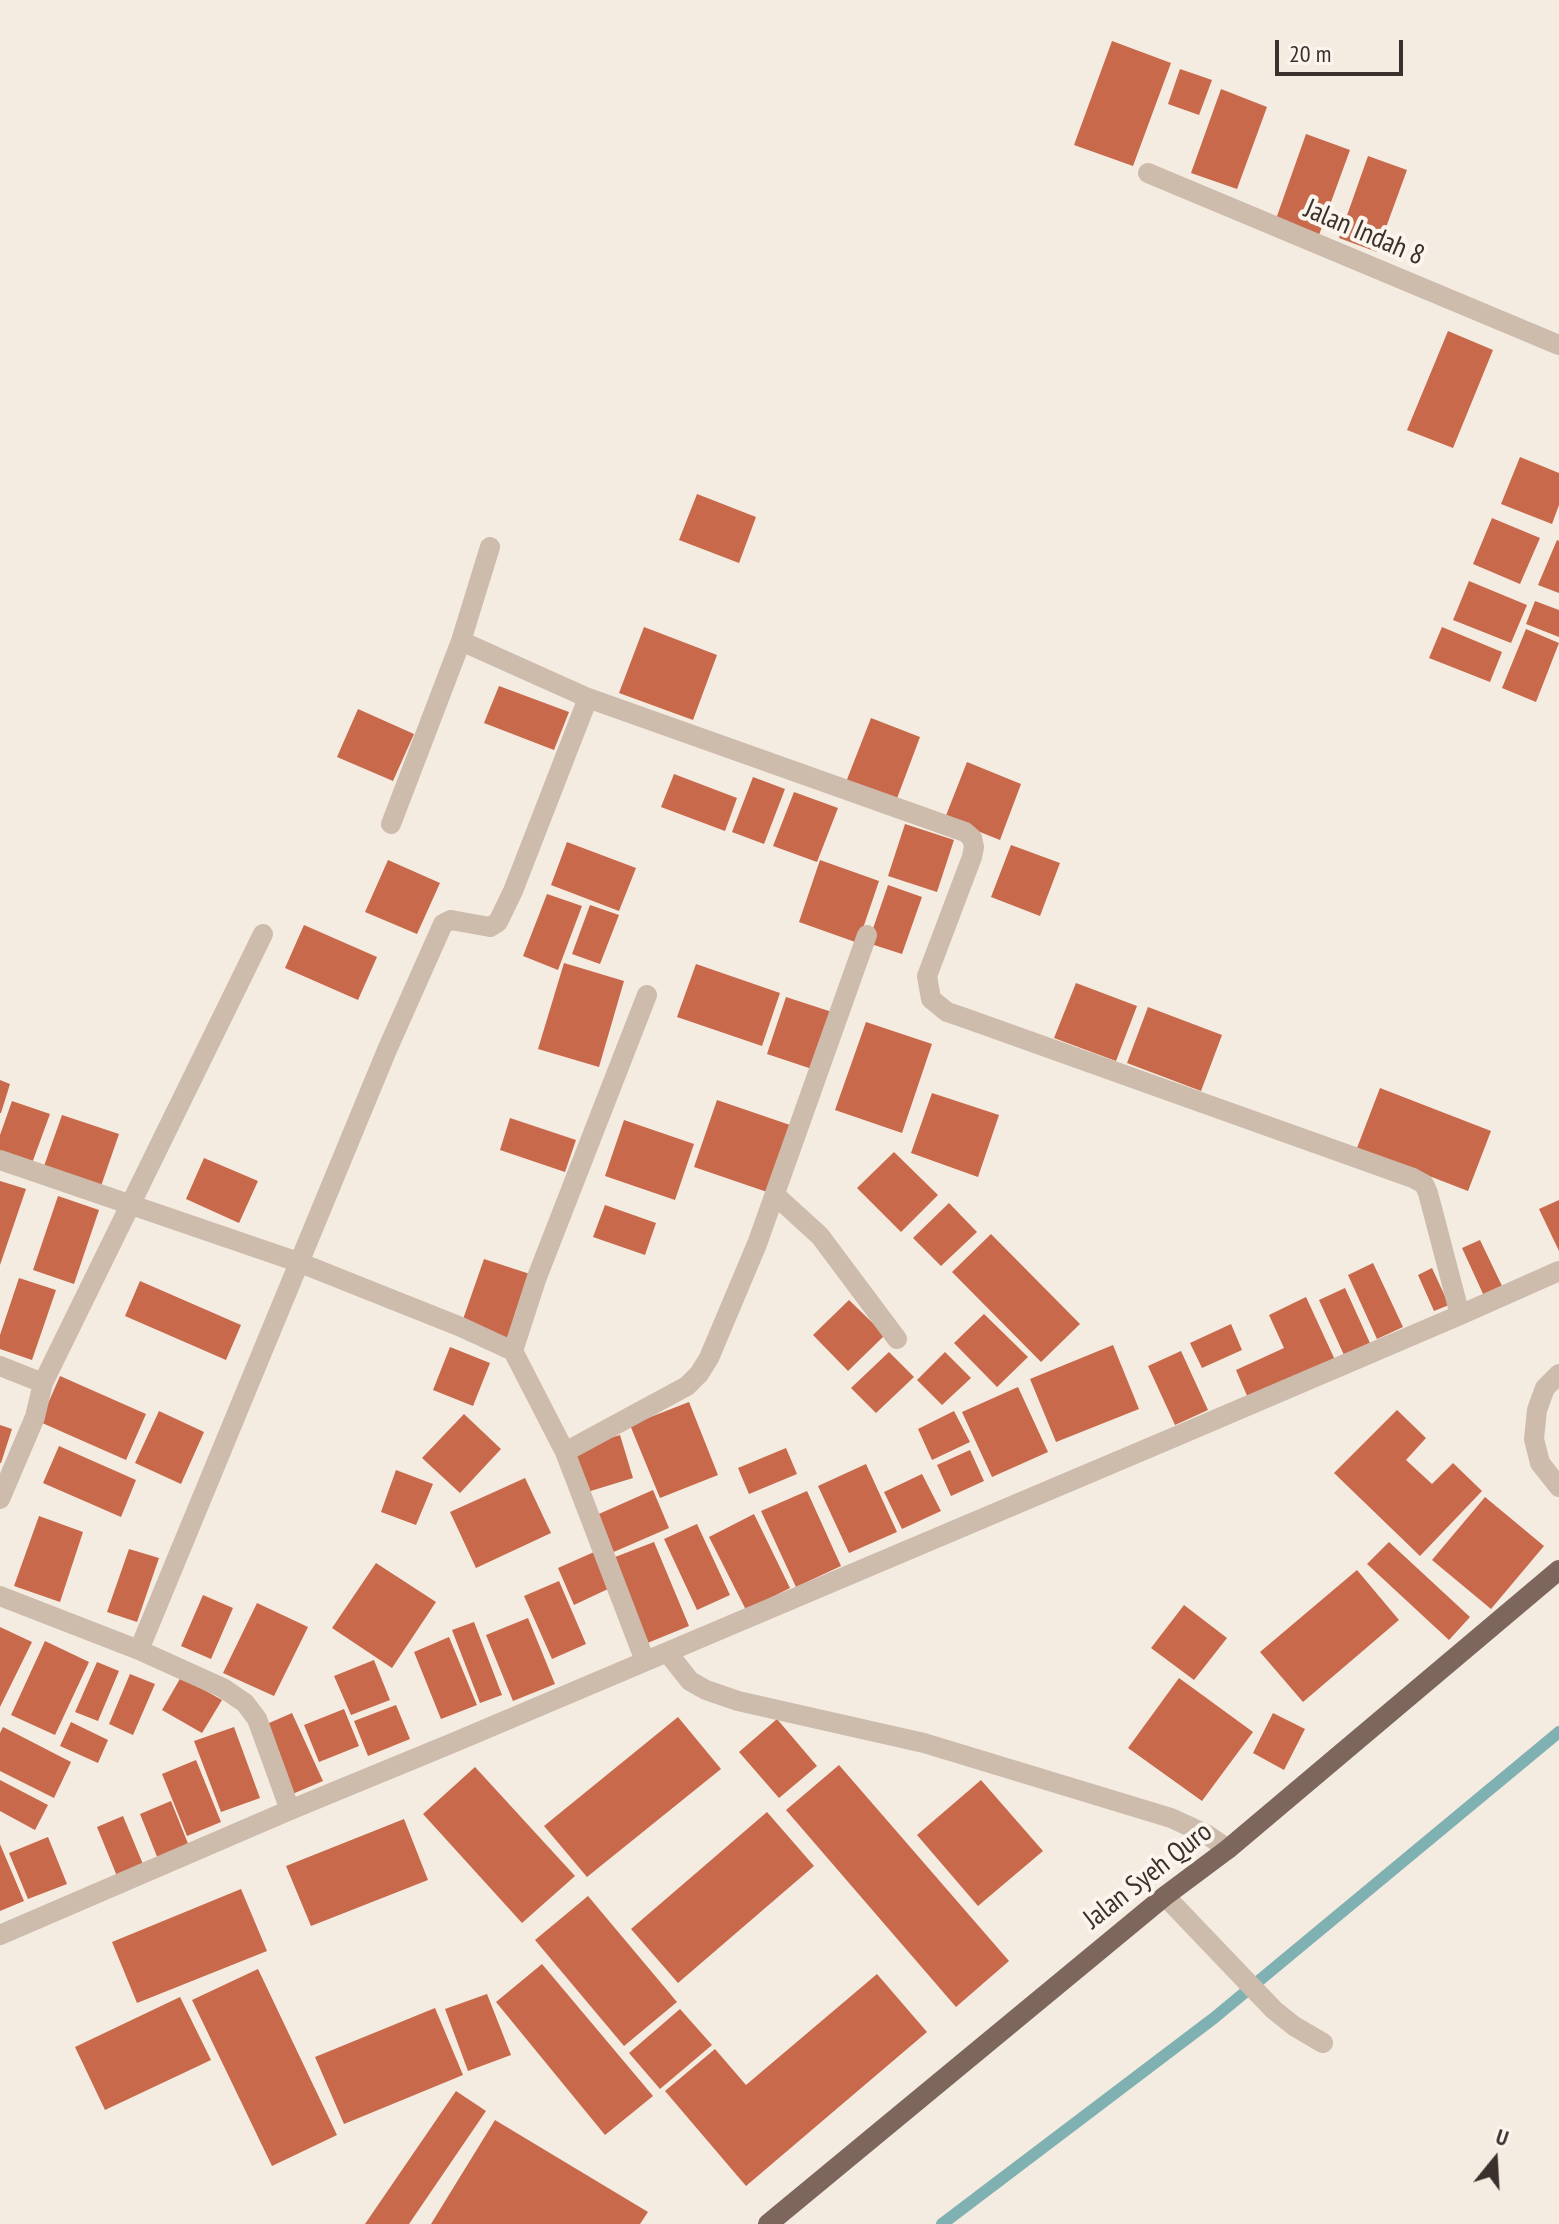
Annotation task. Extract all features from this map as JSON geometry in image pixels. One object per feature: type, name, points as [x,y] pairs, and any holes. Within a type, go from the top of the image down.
[{"type":"main road","name":"Jalan Syeh Quro","points":[[768,2224],[1165,1896],[1228,1849],[1559,1570]]},
{"type":"street","name":"Jalan Indah 8","points":[[1148,173],[1559,345]]},
{"type":"street","points":[[391,824],[461,641],[490,547]]},
{"type":"street","points":[[461,641],[588,698],[965,832],[972,838],[972,857],[927,976],[931,999],[947,1012],[1424,1184],[1460,1315]]},
{"type":"street","points":[[139,1650],[298,1262],[443,924],[451,920],[490,927],[498,922],[588,698]]},
{"type":"street","points":[[0,1499],[35,1417],[43,1383],[263,934]]},
{"type":"street","points":[[565,1452],[687,1386],[699,1374],[721,1330],[775,1195],[867,935]]},
{"type":"street","points":[[513,1351],[537,1277],[647,995]]},
{"type":"street","points":[[0,1160],[298,1262],[513,1351],[565,1452],[645,1661]]},
{"type":"street","points":[[775,1195],[820,1236],[897,1339]]},
{"type":"street","points":[[0,1935],[1559,1271]]},
{"type":"street","points":[[0,1366],[43,1383]]},
{"type":"street","points":[[1559,1374],[1545,1388],[1537,1410],[1534,1439],[1540,1463],[1559,1487]]},
{"type":"street","points":[[0,1596],[139,1650],[223,1688],[245,1703],[257,1719],[290,1810]]},
{"type":"street","points":[[667,1652],[690,1681],[706,1690],[738,1701],[924,1743],[1142,1809],[1206,1834],[1228,1849]]},
{"type":"street","points":[[1165,1896],[1274,2010],[1323,2043]]},
{"type":"building","points":[[1112,41],[1171,63],[1133,166],[1074,145]]},
{"type":"building","points":[[1180,69],[1212,80],[1199,115],[1168,104]]},
{"type":"building","points":[[1221,89],[1267,107],[1237,189],[1191,173]]},
{"type":"building","points":[[1306,134],[1350,150],[1319,235],[1276,219]]},
{"type":"building","points":[[1368,156],[1407,170],[1377,252],[1339,238]]},
{"type":"building","points":[[1448,331],[1493,350],[1453,448],[1407,430]]},
{"type":"building","points":[[1520,457],[1559,473],[1559,505],[1552,524],[1501,504]]},
{"type":"building","points":[[697,494],[756,517],[739,563],[679,540]]},
{"type":"building","points":[[1492,518],[1540,538],[1520,584],[1473,564]]},
{"type":"building","points":[[1559,541],[1559,593],[1538,585]]},
{"type":"building","points":[[1469,581],[1527,605],[1511,643],[1453,620]]},
{"type":"building","points":[[1535,601],[1559,610],[1559,637],[1526,624]]},
{"type":"building","points":[[644,627],[717,655],[693,720],[619,693]]},
{"type":"building","points":[[1442,627],[1502,652],[1490,682],[1429,658]]},
{"type":"building","points":[[1526,629],[1559,643],[1536,702],[1502,688]]},
{"type":"building","points":[[499,686],[569,712],[554,750],[484,723]]},
{"type":"building","points":[[358,709],[414,734],[393,781],[337,757]]},
{"type":"building","points":[[871,718],[920,737],[896,801],[846,782]]},
{"type":"building","points":[[967,762],[1021,784],[1000,840],[945,818]]},
{"type":"building","points":[[674,774],[737,798],[725,831],[661,807]]},
{"type":"building","points":[[753,777],[785,789],[764,844],[732,832]]},
{"type":"building","points":[[794,792],[838,808],[817,862],[773,846]]},
{"type":"building","points":[[905,824],[954,840],[937,892],[888,876]]},
{"type":"building","points":[[567,842],[636,868],[619,911],[551,885]]},
{"type":"building","points":[[1011,845],[1060,863],[1040,916],[991,897]]},
{"type":"building","points":[[388,860],[440,883],[417,934],[365,912]]},
{"type":"building","points":[[820,860],[879,881],[858,943],[799,922]]},
{"type":"building","points":[[888,885],[922,897],[902,954],[868,943]]},
{"type":"building","points":[[547,894],[582,906],[558,970],[523,956]]},
{"type":"building","points":[[590,905],[619,915],[600,964],[572,954]]},
{"type":"building","points":[[304,925],[377,957],[358,1000],[285,968]]},
{"type":"building","points":[[564,963],[624,981],[599,1067],[538,1049]]},
{"type":"building","points":[[696,964],[780,993],[762,1046],[677,1017]]},
{"type":"building","points":[[1076,983],[1137,1006],[1116,1061],[1054,1038]]},
{"type":"building","points":[[786,997],[832,1012],[812,1069],[767,1054]]},
{"type":"building","points":[[1148,1007],[1222,1035],[1201,1091],[1127,1063]]},
{"type":"building","points":[[866,1022],[932,1044],[902,1133],[835,1110]]},
{"type":"building","points":[[0,1080],[10,1084],[1,1113],[0,1113]]},
{"type":"building","points":[[1380,1088],[1491,1131],[1468,1191],[1357,1148]]},
{"type":"building","points":[[932,1093],[999,1115],[978,1177],[911,1153]]},
{"type":"building","points":[[717,1100],[793,1126],[770,1193],[694,1167]]},
{"type":"building","points":[[12,1101],[50,1114],[31,1166],[0,1155],[0,1135]]},
{"type":"building","points":[[62,1115],[119,1134],[100,1189],[43,1169]]},
{"type":"building","points":[[510,1118],[576,1140],[565,1172],[500,1150]]},
{"type":"building","points":[[624,1120],[694,1144],[675,1200],[605,1176]]},
{"type":"building","points":[[894,1152],[938,1195],[901,1232],[857,1188]]},
{"type":"building","points":[[204,1158],[258,1181],[239,1223],[186,1199]]},
{"type":"building","points":[[0,1181],[26,1189],[0,1265]]},
{"type":"building","points":[[58,1196],[99,1210],[74,1284],[33,1270]]},
{"type":"building","points":[[1559,1200],[1559,1251],[1539,1209]]},
{"type":"building","points":[[949,1203],[977,1232],[941,1266],[913,1238]]},
{"type":"building","points":[[605,1205],[656,1223],[645,1255],[593,1237]]},
{"type":"building","points":[[991,1234],[1080,1324],[1041,1362],[952,1272]]},
{"type":"building","points":[[1480,1240],[1503,1288],[1484,1296],[1462,1248]]},
{"type":"building","points":[[484,1259],[533,1275],[511,1341],[461,1325]]},
{"type":"building","points":[[1373,1263],[1403,1327],[1377,1339],[1348,1275]]},
{"type":"building","points":[[1432,1268],[1449,1305],[1434,1311],[1418,1275]]},
{"type":"building","points":[[19,1278],[56,1290],[32,1360],[0,1349],[0,1335]]},
{"type":"building","points":[[140,1281],[241,1325],[226,1360],[125,1316]]},
{"type":"building","points":[[1345,1288],[1370,1343],[1344,1355],[1319,1300]]},
{"type":"building","points":[[1306,1297],[1335,1360],[1248,1398],[1236,1370],[1284,1348],[1269,1315]]},
{"type":"building","points":[[849,1300],[885,1335],[848,1371],[813,1335]]},
{"type":"building","points":[[984,1314],[1028,1357],[997,1387],[954,1343]]},
{"type":"building","points":[[1231,1324],[1242,1350],[1202,1368],[1190,1343]]},
{"type":"building","points":[[1113,1345],[1139,1409],[1056,1442],[1030,1379]]},
{"type":"building","points":[[450,1347],[490,1363],[473,1406],[433,1390]]},
{"type":"building","points":[[1181,1351],[1208,1410],[1175,1425],[1148,1366]]},
{"type":"building","points":[[889,1352],[914,1377],[876,1413],[851,1388]]},
{"type":"building","points":[[945,1352],[971,1378],[942,1405],[917,1380]]},
{"type":"building","points":[[60,1376],[146,1414],[126,1460],[40,1422]]},
{"type":"building","points":[[1018,1387],[1048,1452],[992,1477],[962,1412]]},
{"type":"building","points":[[689,1402],[718,1475],[660,1498],[630,1425]]},
{"type":"building","points":[[1397,1410],[1426,1438],[1406,1460],[1432,1484],[1453,1463],[1482,1491],[1420,1556],[1334,1473]]},
{"type":"building","points":[[159,1411],[204,1432],[181,1484],[135,1463]]},
{"type":"building","points":[[954,1411],[970,1442],[932,1460],[918,1429]]},
{"type":"building","points":[[464,1414],[501,1449],[460,1493],[422,1458]]},
{"type":"building","points":[[0,1425],[12,1429],[1,1463],[0,1463]]},
{"type":"building","points":[[620,1435],[633,1478],[584,1493],[570,1449]]},
{"type":"building","points":[[59,1446],[136,1480],[121,1517],[43,1483]]},
{"type":"building","points":[[786,1448],[797,1474],[749,1494],[738,1468]]},
{"type":"building","points":[[970,1450],[984,1481],[951,1496],[937,1465]]},
{"type":"building","points":[[866,1464],[897,1532],[849,1553],[818,1486]]},
{"type":"building","points":[[396,1470],[433,1484],[416,1525],[381,1512]]},
{"type":"building","points":[[922,1474],[941,1511],[902,1529],[884,1492]]},
{"type":"building","points":[[525,1478],[551,1533],[476,1568],[450,1512]]},
{"type":"building","points":[[653,1490],[669,1528],[609,1554],[592,1517]]},
{"type":"building","points":[[807,1491],[841,1566],[796,1587],[761,1511]]},
{"type":"building","points":[[1485,1497],[1544,1546],[1491,1609],[1432,1560]]},
{"type":"building","points":[[754,1514],[790,1588],[746,1610],[709,1537]]},
{"type":"building","points":[[39,1516],[83,1532],[60,1602],[14,1586]]},
{"type":"building","points":[[697,1524],[730,1595],[697,1610],[664,1539]]},
{"type":"building","points":[[654,1542],[689,1626],[645,1644],[610,1559]]},
{"type":"building","points":[[1389,1542],[1470,1617],[1449,1640],[1367,1564]]},
{"type":"building","points":[[129,1549],[159,1558],[137,1622],[107,1612]]},
{"type":"building","points":[[594,1552],[610,1588],[574,1605],[558,1568]]},
{"type":"building","points":[[376,1563],[436,1602],[392,1668],[332,1628]]},
{"type":"building","points":[[1357,1570],[1399,1620],[1303,1702],[1260,1652]]},
{"type":"building","points":[[559,1581],[586,1644],[552,1659],[524,1596]]},
{"type":"building","points":[[203,1595],[233,1608],[211,1659],[181,1646]]},
{"type":"building","points":[[257,1603],[308,1627],[274,1696],[223,1673]]},
{"type":"building","points":[[1184,1605],[1227,1638],[1194,1680],[1151,1648]]},
{"type":"building","points":[[528,1618],[555,1684],[513,1701],[486,1635]]},
{"type":"building","points":[[474,1622],[502,1695],[480,1703],[452,1630]]},
{"type":"building","points":[[0,1627],[32,1642],[0,1707]]},
{"type":"building","points":[[449,1637],[477,1705],[441,1719],[414,1652]]},
{"type":"building","points":[[45,1641],[89,1662],[55,1735],[11,1715]]},
{"type":"building","points":[[374,1660],[390,1700],[351,1715],[334,1676]]},
{"type":"building","points":[[97,1662],[119,1671],[98,1721],[75,1712]]},
{"type":"building","points":[[130,1674],[155,1684],[133,1735],[109,1724]]},
{"type":"building","points":[[181,1677],[222,1700],[202,1733],[162,1710]]},
{"type":"building","points":[[1179,1678],[1253,1732],[1202,1801],[1128,1748]]},
{"type":"building","points":[[396,1705],[410,1739],[368,1756],[354,1721]]},
{"type":"building","points":[[344,1709],[359,1746],[319,1762],[304,1725]]},
{"type":"building","points":[[292,1713],[323,1781],[290,1795],[260,1727]]},
{"type":"building","points":[[1273,1713],[1305,1729],[1284,1770],[1253,1753]]},
{"type":"building","points":[[678,1717],[721,1769],[587,1877],[544,1826]]},
{"type":"building","points":[[777,1719],[817,1766],[779,1798],[739,1752]]},
{"type":"building","points":[[71,1722],[108,1740],[98,1763],[60,1746]]},
{"type":"building","points":[[3,1727],[71,1762],[54,1798],[0,1771],[0,1733]]},
{"type":"building","points":[[234,1727],[260,1798],[221,1812],[194,1741]]},
{"type":"building","points":[[196,1760],[221,1822],[187,1836],[162,1774]]},
{"type":"building","points":[[839,1765],[1009,1961],[956,2007],[786,1810]]},
{"type":"building","points":[[475,1767],[575,1876],[522,1923],[423,1814]]},
{"type":"building","points":[[0,1780],[48,1805],[35,1830],[0,1811]]},
{"type":"building","points":[[981,1780],[1043,1851],[978,1906],[917,1835]]},
{"type":"building","points":[[171,1801],[191,1851],[160,1864],[140,1814]]},
{"type":"building","points":[[767,1812],[814,1866],[678,1983],[631,1929]]},
{"type":"building","points":[[123,1816],[145,1869],[119,1881],[97,1827]]},
{"type":"building","points":[[404,1819],[428,1880],[311,1926],[286,1866]]},
{"type":"building","points":[[48,1837],[67,1884],[28,1899],[9,1853]]},
{"type":"building","points":[[0,1844],[24,1901],[0,1911]]},
{"type":"building","points":[[241,1889],[267,1951],[137,2003],[112,1942]]},
{"type":"building","points":[[588,1896],[677,2002],[624,2046],[535,1940]]},
{"type":"building","points":[[542,1964],[653,2096],[605,2135],[496,2002]]},
{"type":"building","points":[[258,1969],[337,2135],[272,2166],[192,2000]]},
{"type":"building","points":[[877,1974],[927,2032],[746,2186],[665,2091],[715,2049],[746,2085]]},
{"type":"building","points":[[487,1994],[511,2055],[468,2071],[445,2009]]},
{"type":"building","points":[[180,1997],[211,2060],[105,2110],[75,2047]]},
{"type":"building","points":[[435,2008],[463,2075],[344,2124],[315,2057]]},
{"type":"building","points":[[680,2009],[712,2045],[660,2089],[629,2053]]},
{"type":"building","points":[[456,2091],[486,2111],[409,2224],[365,2224]]},
{"type":"building","points":[[495,2120],[648,2212],[640,2224],[431,2224]]},
{"type":"waterway","points":[[942,2224],[1214,2018],[1559,1732]]}]
